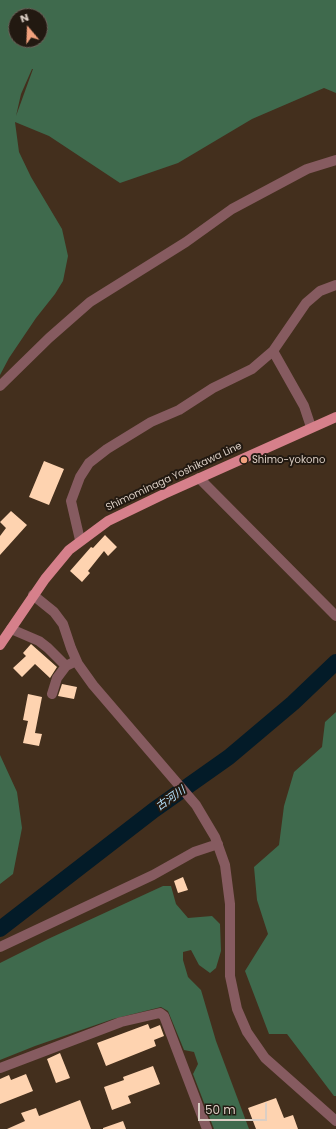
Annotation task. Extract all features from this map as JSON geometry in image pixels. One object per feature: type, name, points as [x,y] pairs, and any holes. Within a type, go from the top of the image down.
[{"type":"main road","name":"Shimominaga Yoshikawa Line","points":[[0,644],[33,595],[69,550],[80,540],[108,521],[199,478],[336,417]]},
{"type":"street","points":[[0,386],[49,338],[90,302],[180,246],[238,206],[306,170],[336,160]]},
{"type":"street","points":[[80,540],[71,501],[80,477],[89,463],[107,449],[151,422],[179,410],[213,388],[252,369],[272,351],[306,303],[320,291],[336,285]]},
{"type":"street","points":[[272,351],[304,406],[311,428]]},
{"type":"street","points":[[199,478],[336,616]]},
{"type":"street","points":[[33,595],[54,612],[63,624],[71,648],[93,686],[196,805],[215,836],[225,865],[230,904],[230,976],[237,1009],[244,1027],[265,1058],[336,1121]]},
{"type":"street","points":[[11,629],[39,641],[66,666]]},
{"type":"street","points":[[52,694],[57,678],[66,666],[77,660]]},
{"type":"street","points":[[0,947],[152,875],[194,852],[218,844]]},
{"type":"street","points":[[0,1068],[121,1022],[160,1013],[164,1016],[207,1129]]},
{"type":"green space","points":[[0,0],[336,0],[336,93],[324,88],[252,119],[178,163],[120,183],[49,136],[15,122],[19,152],[31,177],[62,229],[68,256],[63,281],[9,358],[0,375]],"holes":[[[33,69],[16,116],[21,94]]]},
{"type":"green space","points":[[336,712],[336,1096],[334,1096],[287,1034],[269,1034],[245,971],[268,934],[257,900],[254,867],[279,845],[284,806],[294,772],[322,747],[325,722]]},
{"type":"green space","points":[[0,755],[17,792],[22,828],[13,874],[0,884]]},
{"type":"green space","points":[[163,886],[171,886],[176,904],[188,918],[212,916],[220,924],[221,951],[216,968],[210,973],[199,965],[191,950],[183,952],[183,960],[188,977],[201,990],[216,1041],[249,1129],[214,1129],[193,1074],[198,1064],[194,1052],[184,1050],[168,1011],[161,1007],[113,1019],[35,1046],[0,1060],[0,963]]},
{"type":"building","points":[[44,461],[64,469],[49,505],[29,497]]},
{"type":"building","points":[[11,511],[27,525],[0,555],[0,536],[6,528],[0,522]]},
{"type":"building","points":[[105,535],[117,547],[108,556],[104,551],[88,571],[90,573],[82,582],[70,571],[91,547],[93,548]]},
{"type":"building","points":[[31,644],[57,667],[50,678],[35,664],[22,677],[13,668],[26,656],[23,653]]},
{"type":"building","points":[[62,684],[77,687],[74,699],[58,696]]},
{"type":"building","points":[[28,694],[42,697],[35,733],[42,734],[39,746],[23,743],[28,721],[23,720]]},
{"type":"building","points":[[183,877],[188,890],[178,893],[174,881]]},
{"type":"building","points":[[148,1024],[150,1029],[160,1025],[164,1036],[154,1040],[156,1046],[106,1066],[97,1043]]},
{"type":"building","points":[[60,1053],[70,1078],[56,1083],[47,1059]]},
{"type":"building","points":[[153,1066],[160,1084],[128,1096],[131,1103],[112,1110],[104,1087],[124,1080],[123,1077]]},
{"type":"building","points":[[26,1074],[33,1091],[0,1104],[0,1079],[9,1075],[11,1080]]},
{"type":"building","points":[[276,1098],[284,1118],[293,1115],[298,1129],[256,1129],[248,1108]]},
{"type":"building","points":[[80,1100],[91,1129],[7,1129],[25,1121],[21,1113],[36,1108],[39,1116]]},
{"type":"building","points":[[123,1121],[126,1129],[103,1129],[103,1128]]},
{"type":"waterway","name":"古河川","points":[[0,929],[154,810],[229,757],[293,703],[336,662]]},
{"type":"place","name":"Shimo-yokono","points":[[244,460]]}]
